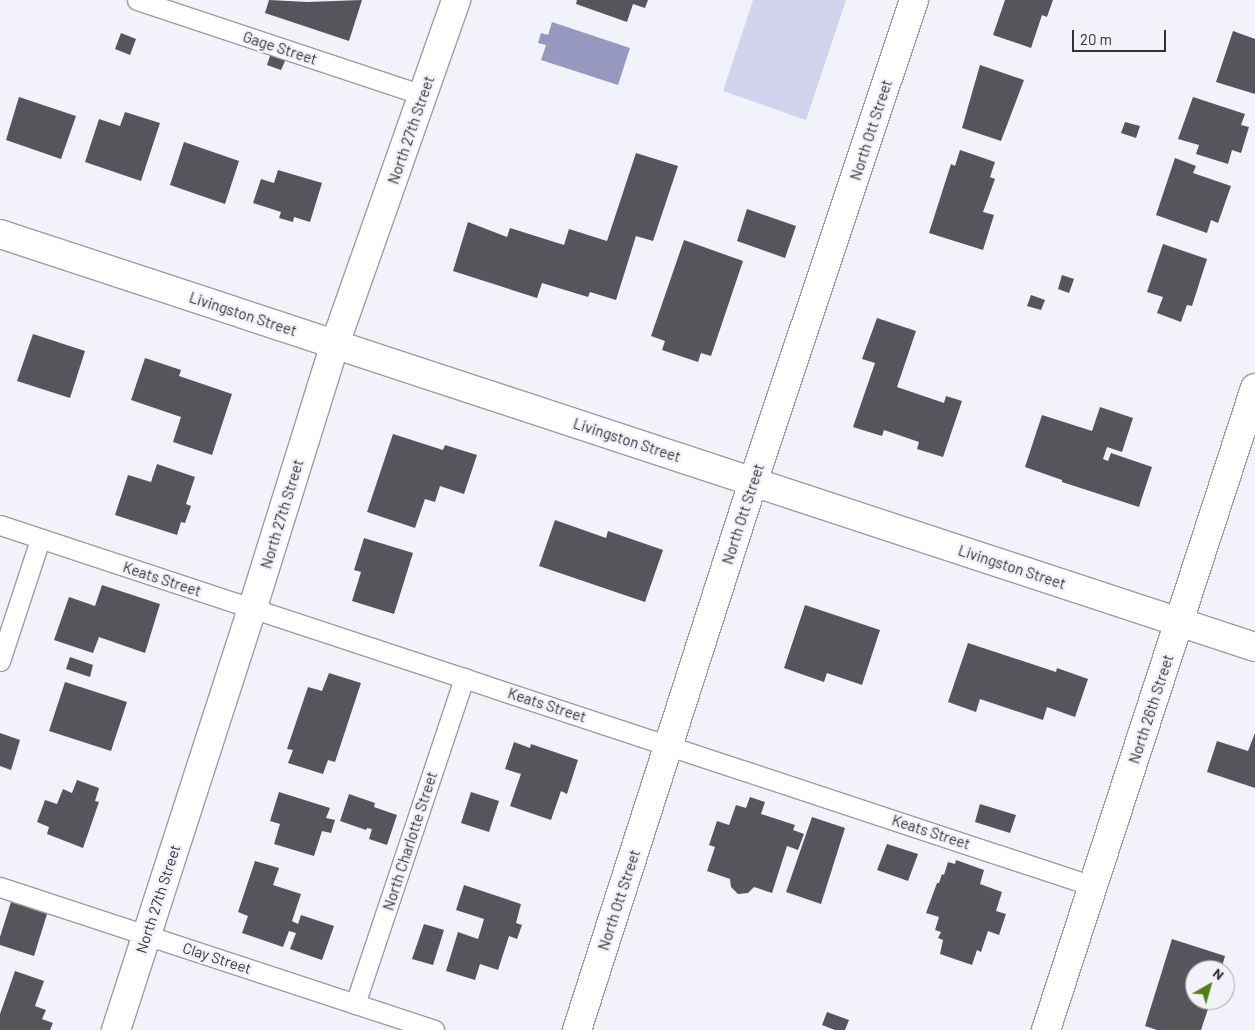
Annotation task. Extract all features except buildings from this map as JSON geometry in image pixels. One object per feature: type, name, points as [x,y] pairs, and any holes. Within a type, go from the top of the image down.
[{"type":"street","name":"North 27th Street","points":[[116,1030],[252,610],[335,344],[456,0]]},
{"type":"street","name":"North Ott Street","points":[[577,1030],[753,482],[914,0]]},
{"type":"street","name":"Livingston Street","points":[[0,234],[1255,647]]},
{"type":"street","name":"North 26th Street","points":[[1046,1030],[1255,388]]},
{"type":"lane","name":"Gage Street","points":[[137,0],[423,95]]},
{"type":"lane","name":"Keats Street","points":[[0,525],[252,610],[669,745],[1093,886]]},
{"type":"lane","points":[[0,661],[40,539]]},
{"type":"lane","name":"North Charlotte Street","points":[[355,1004],[464,678]]},
{"type":"lane","name":"Clay Street","points":[[0,887],[434,1030]]},
{"type":"shaded area","points":[[753,0],[846,0],[806,120],[723,91]]},
{"type":"shaded area","points":[[552,22],[630,48],[618,85],[541,60],[546,45],[538,43],[541,33],[548,35]]}]
